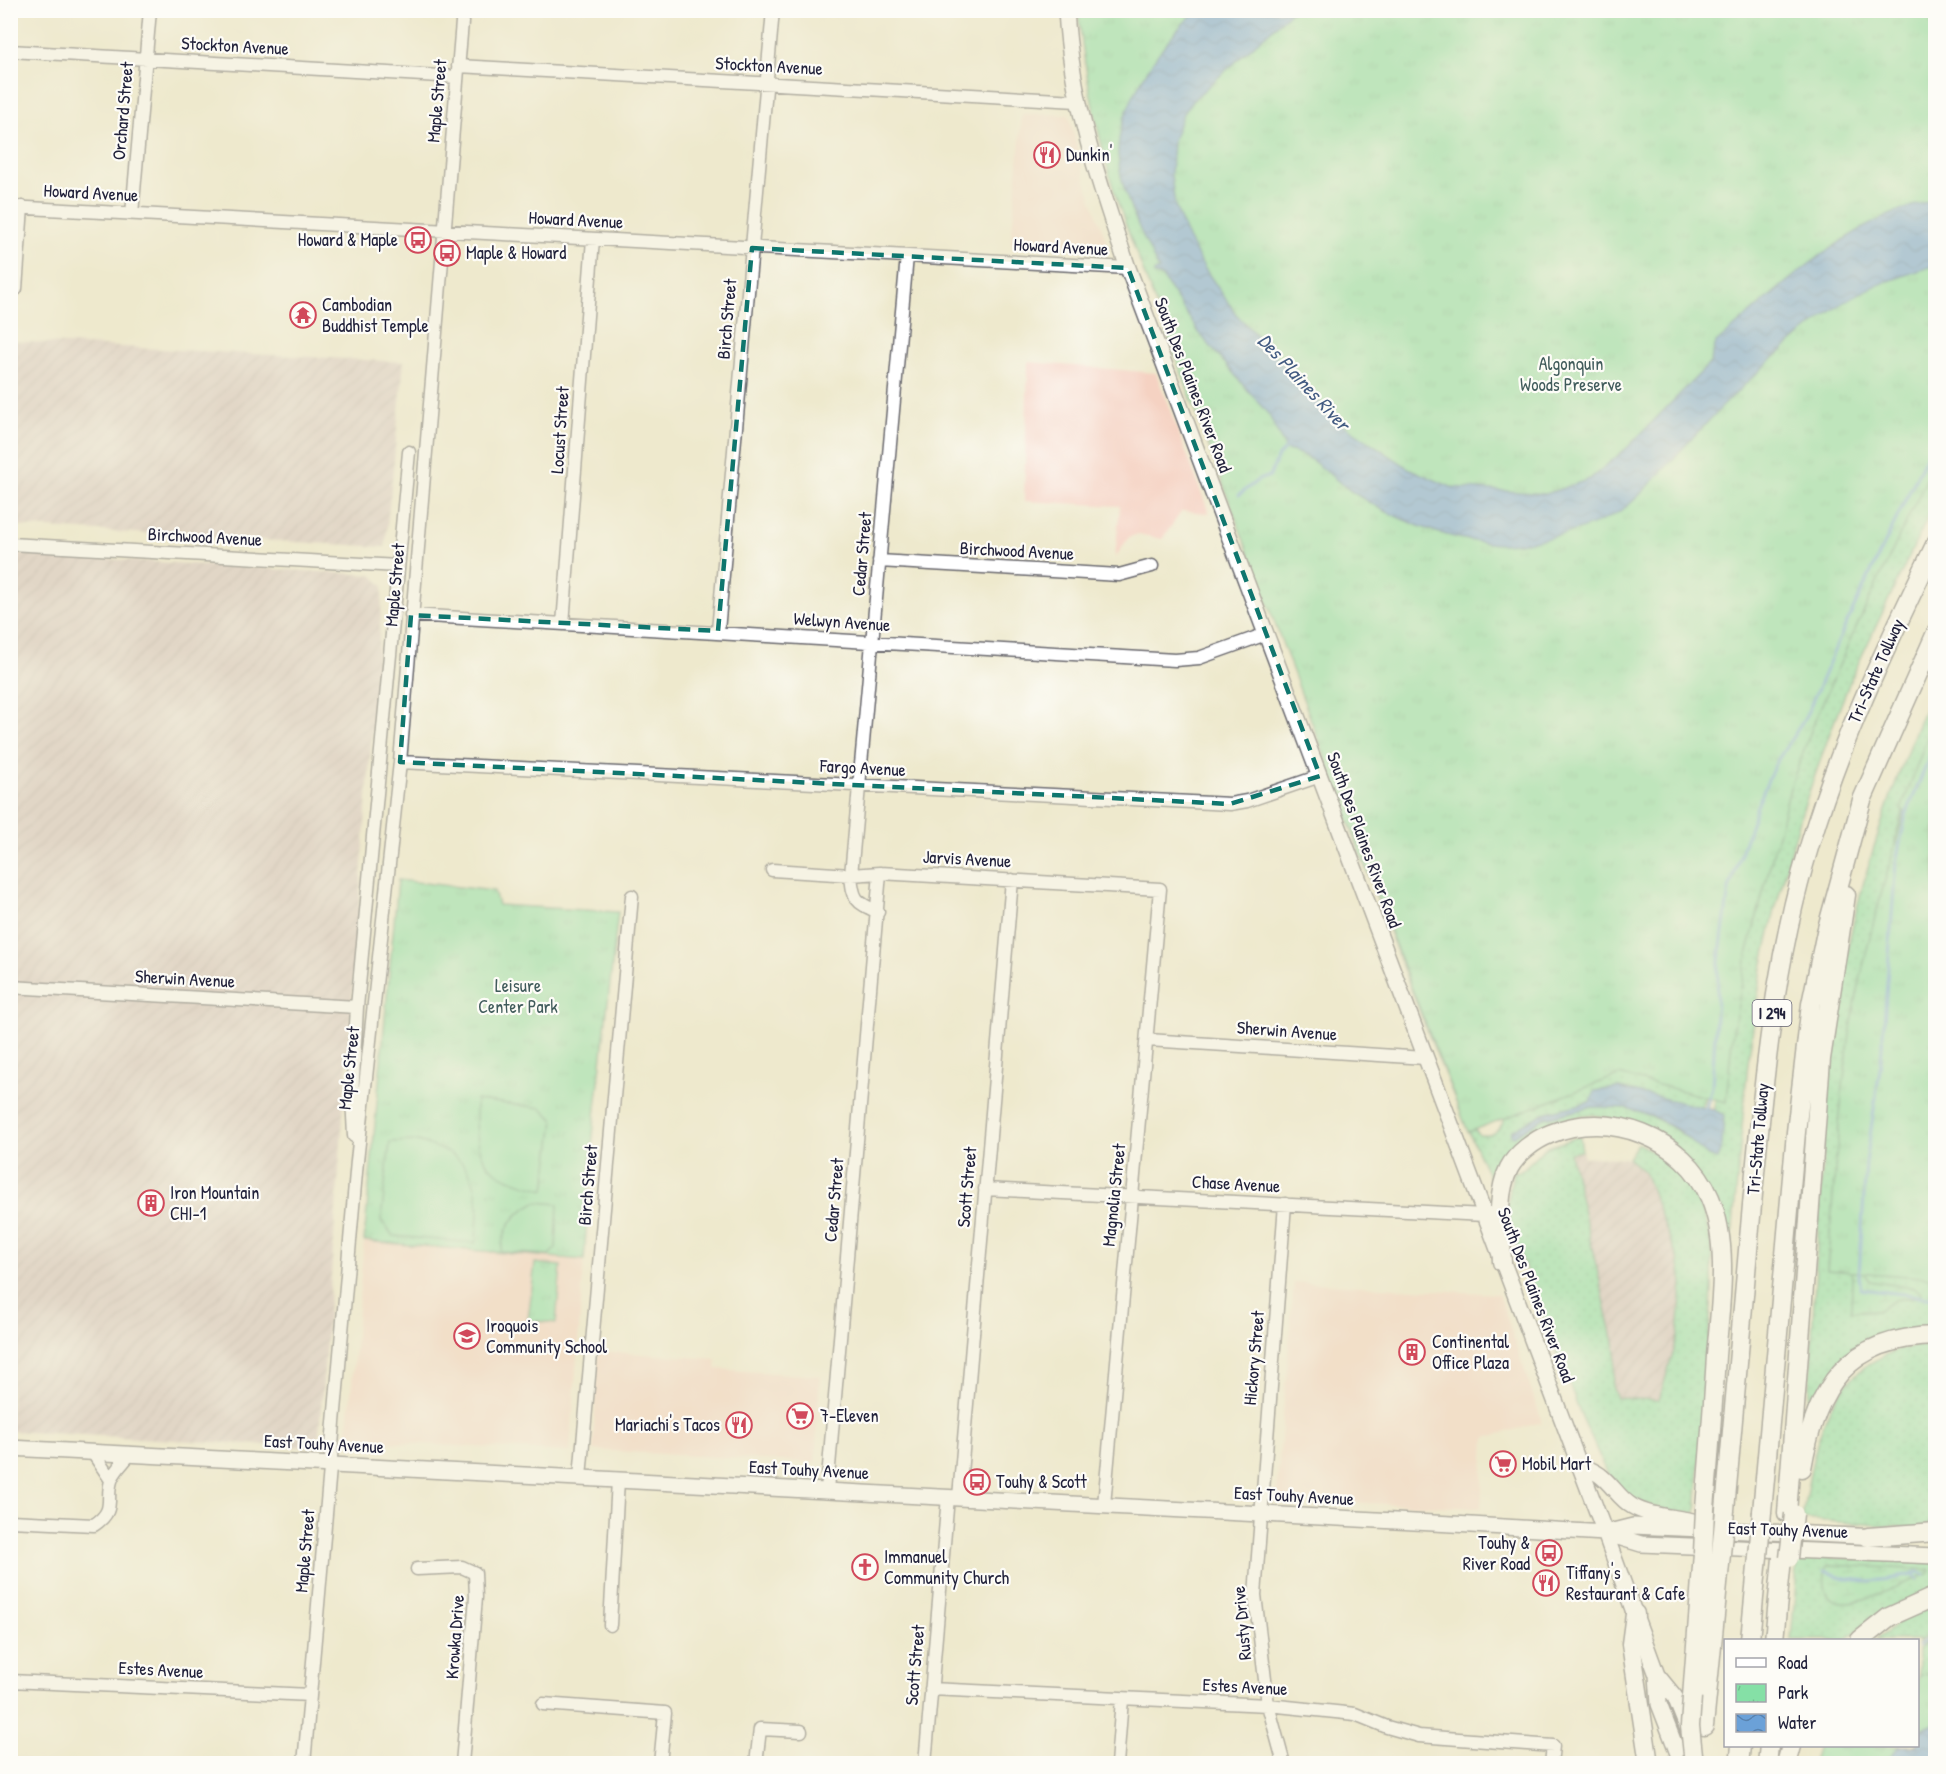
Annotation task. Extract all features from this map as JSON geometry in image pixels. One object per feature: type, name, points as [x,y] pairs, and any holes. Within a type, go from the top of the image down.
[{"type":"highway","name":"Tri-State Tollway","points":[[1700,1764],[1704,1726],[1712,1554],[1725,1510],[1762,1090],[1772,1014],[1809,844],[1846,740],[1935,543]]},
{"type":"highway","name":"Tri-State Tollway","points":[[1750,1639],[1796,1132],[1811,1004],[1826,932],[1862,800],[1935,633]]},
{"type":"highway","points":[[1774,1639],[1791,1514],[1821,1059],[1842,926],[1851,843]]},
{"type":"highway","points":[[1502,1262],[1500,1203],[1504,1182],[1517,1157],[1542,1137],[1580,1125],[1603,1124],[1626,1128],[1661,1144],[1691,1169],[1710,1198],[1715,1215],[1721,1269],[1706,1509],[1712,1554],[1692,1697],[1690,1726],[1694,1764]]},
{"type":"highway","points":[[1791,1514],[1818,1405],[1843,1368],[1883,1344],[1909,1337],[1935,1336]]},
{"type":"highway","points":[[1868,1537],[1935,1532]]},
{"type":"highway","points":[[1781,1639],[1786,1558]]},
{"type":"highway","points":[[1862,1639],[1888,1617],[1935,1596]]},
{"type":"highway","points":[[1635,1614],[1631,1644],[1649,1764]]},
{"type":"highway","points":[[1739,1764],[1740,1747]]},
{"type":"highway","points":[[1767,1764],[1769,1747]]},
{"type":"highway","points":[[1786,1764],[1791,1747]]},
{"type":"main road","name":"South Des Plaines River Road","points":[[1066,10],[1077,101],[1083,127],[1128,268],[1658,1675],[1675,1697],[1700,1764]]},
{"type":"main road","name":"East Touhy Avenue","points":[[10,1448],[1605,1533],[1641,1544],[1935,1556]]},
{"type":"main road","points":[[1578,1464],[1602,1477],[1632,1506],[1650,1513],[1683,1517],[1717,1529]]},
{"type":"main road","name":"East Touhy Avenue","points":[[1605,1533],[1633,1526],[1935,1541]]},
{"type":"main road","name":"South Des Plaines River Road","points":[[1658,1675],[1659,1704],[1682,1764]]},
{"type":"street","name":"Orchard Street","points":[[132,214],[150,10]]},
{"type":"street","name":"Maple Street","points":[[304,1764],[357,1161],[400,762],[463,10]]},
{"type":"street","name":"Birch Street","points":[[718,631],[773,10]]},
{"type":"street","name":"Stockton Avenue","points":[[10,51],[145,59],[767,84],[1077,101]]},
{"type":"street","name":"Howard Avenue","points":[[16,289],[16,207],[1128,268]]},
{"type":"street","name":"Locust Street","points":[[563,624],[593,239]]},
{"type":"street","name":"Cedar Street","points":[[878,912],[861,905],[852,894],[851,875],[907,256]]},
{"type":"street","name":"Maple Street","points":[[357,1161],[352,1096],[357,1007],[409,452]]},
{"type":"street","name":"Birchwood Avenue","points":[[10,544],[398,566]]},
{"type":"street","name":"Birchwood Avenue","points":[[879,561],[1119,575],[1152,566]]},
{"type":"street","name":"Welwyn Avenue","points":[[411,615],[718,631],[1175,660],[1199,658],[1266,634]]},
{"type":"street","name":"Fargo Avenue","points":[[400,762],[1230,804],[1247,801],[1320,776]]},
{"type":"street","name":"Jarvis Avenue","points":[[772,870],[851,875],[880,873],[1160,889]]},
{"type":"street","name":"Cedar Street","points":[[827,1490],[880,873]]},
{"type":"street","name":"Scott Street","points":[[924,1764],[985,1189],[1012,880]]},
{"type":"street","name":"Magnolia Street","points":[[1104,1505],[1160,889]]},
{"type":"street","name":"Birch Street","points":[[580,1477],[632,896]]},
{"type":"street","name":"Sherwin Avenue","points":[[10,987],[357,1007]]},
{"type":"street","name":"Sherwin Avenue","points":[[1148,1040],[1425,1058]]},
{"type":"street","name":"Chase Avenue","points":[[985,1189],[1484,1215]]},
{"type":"street","name":"Hickory Street","points":[[1260,1514],[1285,1204]]},
{"type":"street","points":[[93,1453],[111,1480]]},
{"type":"street","points":[[10,1521],[94,1525],[105,1518],[110,1506],[111,1480],[130,1454]]},
{"type":"street","points":[[610,1625],[618,1479]]},
{"type":"street","name":"Rusty Drive","points":[[1260,1514],[1255,1595],[1268,1705],[1284,1764]]},
{"type":"street","name":"Krowka Drive","points":[[417,1569],[462,1567],[475,1573],[477,1597],[462,1764]]},
{"type":"street","name":"Estes Avenue","points":[[10,1681],[310,1695]]},
{"type":"street","name":"Estes Avenue","points":[[931,1689],[1268,1705],[1355,1714],[1387,1727],[1419,1736],[1553,1746],[1551,1764]]},
{"type":"street","points":[[1117,1764],[1122,1699]]},
{"type":"street","points":[[543,1704],[665,1713],[660,1764]]},
{"type":"street","points":[[756,1764],[760,1729],[801,1731]]},
{"type":"highlighted area","points":[[752,248],[1128,268],[1320,776],[1230,804],[400,762],[411,615],[718,631]]},
{"type":"shaded area","points":[[1022,114],[1069,115],[1084,177],[1109,249],[1011,243]]},
{"type":"shaded area","points":[[10,341],[404,362],[385,547],[11,526]]},
{"type":"shaded area","points":[[1028,362],[1156,373],[1209,513],[1182,511],[1162,539],[1139,534],[1129,537],[1115,558],[1120,506],[1024,501]]},
{"type":"shaded area","points":[[10,553],[372,575],[383,586],[318,1448],[11,1431]]},
{"type":"shaded area","points":[[1582,1151],[1584,1157],[1628,1158],[1676,1200],[1696,1276],[1638,1486],[1549,1156]]},
{"type":"shaded area","name":"Iroquois Community School","points":[[364,1241],[584,1260],[570,1452],[347,1440]]},
{"type":"shaded area","points":[[1294,1282],[1499,1294],[1542,1422],[1485,1438],[1481,1508],[1276,1499]]},
{"type":"shaded area","points":[[598,1351],[717,1359],[716,1369],[820,1376],[815,1463],[593,1450]]},
{"type":"green space","name":"Algonquin Woods Preserve","points":[[1078,11],[1935,11],[1935,461],[1853,634],[1815,720],[1790,788],[1747,955],[1732,1038],[1726,1102],[1619,1075],[1468,1132],[1403,966],[1117,201],[1093,107]]},
{"type":"green space","points":[[1935,387],[1935,502],[1851,679],[1831,730],[1802,812],[1775,910],[1762,968],[1748,1062],[1730,1258],[1723,1216],[1638,1124],[1594,1115],[1575,1117],[1549,1125],[1498,1186],[1493,1186],[1428,1032],[1329,769],[1343,789],[1475,1130],[1480,1135],[1495,1132],[1505,1118],[1619,1075],[1653,1083]],"holes":[[[1707,1086],[1715,1099],[1708,1156],[1669,1126],[1639,1112],[1623,1108],[1590,1107],[1544,1118],[1544,1113],[1590,1102],[1595,1091],[1618,1088],[1702,1108]]]},
{"type":"green space","points":[[1935,684],[1935,787],[1891,1274],[1935,1278],[1935,1329],[1890,1334],[1809,1408],[1827,1104],[1844,969],[1865,876],[1875,843],[1909,747]]},
{"type":"green space","points":[[1935,716],[1935,1278],[1827,1270],[1842,1092],[1855,1006],[1874,922],[1905,812],[1901,810]]},
{"type":"green space","points":[[1935,736],[1865,1275],[1869,1281],[1914,1288],[1921,1292],[1920,1296],[1895,1300],[1877,1311],[1851,1311],[1853,1254],[1896,834],[1905,806]]},
{"type":"green space","name":"Leisure Center Park","points":[[398,880],[494,891],[498,905],[618,912],[593,1135],[584,1260],[364,1241]]},
{"type":"green space","points":[[476,1100],[542,1108],[554,1120],[545,1190],[508,1178],[496,1172],[487,1163],[481,1153],[478,1139]]},
{"type":"green space","points":[[1580,1136],[1582,1151],[1570,1153],[1616,1351],[1612,1386],[1617,1398],[1659,1400],[1678,1336],[1682,1282],[1678,1260],[1644,1172],[1628,1158],[1638,1143],[1667,1162],[1683,1178],[1696,1196],[1707,1224],[1712,1282],[1696,1513],[1675,1512],[1643,1504],[1629,1496],[1608,1475],[1578,1408],[1513,1236],[1507,1207],[1513,1172],[1521,1171],[1545,1148]]},
{"type":"green space","points":[[419,1141],[454,1156],[470,1174],[478,1208],[475,1243],[393,1236],[381,1220],[390,1142]]},
{"type":"green space","points":[[536,1202],[558,1204],[556,1248],[549,1255],[501,1252],[504,1235],[511,1222]]},
{"type":"green space","points":[[535,1263],[561,1266],[556,1323],[528,1320]]},
{"type":"green space","points":[[1915,1346],[1935,1346],[1935,1523],[1915,1528],[1802,1519],[1812,1462],[1820,1435],[1830,1410],[1843,1388],[1861,1369],[1885,1355]]},
{"type":"green space","points":[[1798,1557],[1935,1561],[1935,1587],[1887,1609],[1846,1639],[1791,1639]]},
{"type":"green space","points":[[1830,1565],[1931,1570],[1930,1573],[1881,1594],[1845,1602],[1832,1599],[1825,1588],[1826,1567]]},
{"type":"green space","points":[[1935,1605],[1935,1632],[1919,1642],[1919,1639],[1876,1639],[1898,1622]]},
{"type":"green space","points":[[1935,1639],[1935,1671],[1919,1676],[1919,1648]]},
{"type":"green space","points":[[1935,1671],[1935,1763],[1812,1764],[1818,1747],[1919,1747],[1919,1676]]},
{"type":"water","points":[[1197,11],[1292,11],[1193,100],[1183,113],[1173,141],[1171,175],[1175,206],[1188,238],[1205,269],[1236,314],[1338,421],[1410,469],[1451,487],[1546,494],[1590,479],[1628,447],[1710,363],[1716,343],[1791,278],[1873,222],[1903,209],[1935,200],[1935,265],[1859,294],[1817,322],[1747,382],[1645,490],[1613,515],[1597,523],[1560,535],[1521,543],[1488,543],[1435,532],[1370,503],[1305,456],[1286,450],[1269,415],[1200,334],[1162,277],[1154,275],[1154,272],[1159,270],[1127,198],[1119,168],[1120,135],[1134,95],[1145,75],[1170,38]]},
{"type":"water","points":[[1619,1088],[1714,1110],[1724,1115],[1722,1145],[1717,1159],[1708,1156],[1678,1130],[1654,1117],[1627,1108],[1592,1107],[1544,1118],[1514,1136],[1511,1135],[1512,1130],[1544,1113],[1590,1102],[1595,1091]]},
{"type":"water","points":[[1935,1723],[1935,1763],[1885,1763],[1898,1747],[1919,1747],[1919,1731]]},
{"type":"waterway","points":[[1705,1111],[1712,1087],[1719,960],[1729,889],[1757,806],[1775,764],[1805,718],[1841,635],[1936,436]]},
{"type":"waterway","points":[[1239,495],[1258,480],[1270,476],[1278,456],[1288,446]]},
{"type":"waterway","points":[[1936,741],[1906,815],[1896,862],[1881,1062],[1866,1163],[1859,1275],[1861,1289],[1936,1298]]},
{"type":"waterway","points":[[1825,1571],[1848,1579],[1868,1581],[1912,1575],[1917,1579]]},
{"type":"waterway","points":[[1912,1575],[1919,1572],[1924,1575]]},
{"type":"waterway","points":[[1919,1645],[1936,1636]]},
{"type":"place","name":"Dunkin'","points":[[1047,155]]},
{"type":"place","name":"Howard & Maple","points":[[418,240]]},
{"type":"place","name":"Maple & Howard","points":[[447,253]]},
{"type":"place","name":"Cambodian Buddhist Temple","points":[[303,315]]},
{"type":"place","name":"Iron Mountain CHI-1","points":[[151,1203]]},
{"type":"place","name":"Iroquois Community School","points":[[467,1336]]},
{"type":"place","name":"Continental Office Plaza","points":[[1412,1352]]},
{"type":"place","name":"7-Eleven","points":[[800,1416]]},
{"type":"place","name":"Mariachi's Tacos","points":[[739,1425]]},
{"type":"place","name":"Mobil Mart","points":[[1503,1464]]},
{"type":"place","name":"Touhy & Scott","points":[[977,1482]]},
{"type":"place","name":"Touhy & River Road","points":[[1549,1553]]},
{"type":"place","name":"Immanuel Community Church","points":[[865,1567]]},
{"type":"place","name":"Tiffany's Restaurant & Cafe","points":[[1546,1583]]},
{"type":"water label","name":"Des Plaines River","points":[[1304,382]]}]
